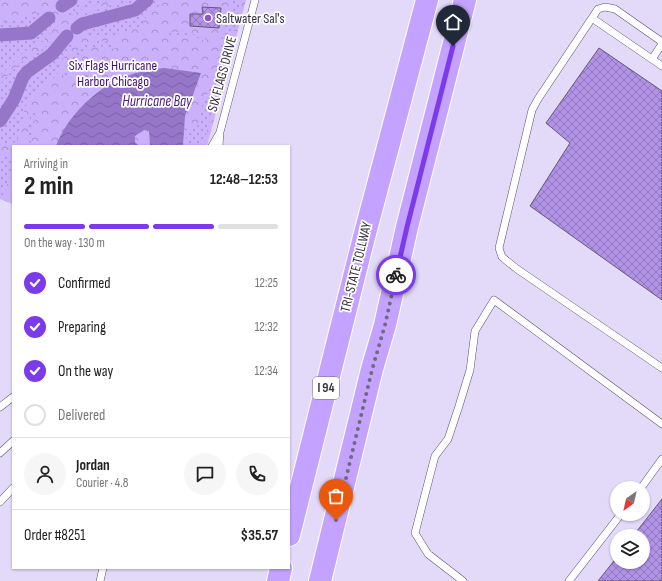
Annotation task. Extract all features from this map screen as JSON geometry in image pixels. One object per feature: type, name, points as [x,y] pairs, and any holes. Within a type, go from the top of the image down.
[{"type":"highway","name":"TRI-STATE TOLLWAY","points":[[290,532],[362,241],[427,0]]},
{"type":"highway","points":[[320,581],[372,370],[385,325],[407,227],[465,0]]},
{"type":"highway","points":[[278,581],[281,569]]},
{"type":"lane","name":"SIX FLAGS DRIVE","points":[[218,145],[220,132],[255,0]]},
{"type":"lane","points":[[652,59],[662,43],[615,9],[606,7],[598,8],[532,110],[499,248],[502,257],[517,269],[662,368]]},
{"type":"lane","points":[[592,18],[662,66]]},
{"type":"lane","name":"SIX FLAGS DRIVE","points":[[213,145],[220,132]]},
{"type":"lane","points":[[463,581],[428,554],[415,533],[435,456],[448,439],[462,399],[470,370],[475,331],[494,300],[662,424]]},
{"type":"lane","points":[[0,407],[12,398]]},
{"type":"lane","points":[[0,453],[12,442]]},
{"type":"lane","points":[[646,481],[662,459]]},
{"type":"lane","points":[[0,502],[12,489]]},
{"type":"lane","points":[[569,581],[616,521]]},
{"type":"lane","points":[[100,581],[103,569]]},
{"type":"green space","name":"Six Flags Hurricane Harbor Chicago","points":[[0,0],[246,0],[207,145],[12,145],[12,204],[0,199]]},
{"type":"green space","points":[[90,0],[112,0],[87,7],[69,16],[66,12],[69,8]]},
{"type":"green space","points":[[121,0],[137,0],[138,2],[148,6],[155,0],[163,0],[157,8],[151,10],[141,25],[137,28],[111,36],[88,36],[79,31],[72,20],[84,14],[109,6]]},
{"type":"green space","points":[[233,0],[242,0],[203,145],[186,145],[187,128],[197,127],[202,106],[218,70],[219,47]]},
{"type":"green space","points":[[41,11],[46,11],[58,25],[44,40],[22,53],[0,76],[0,22],[17,20]]},
{"type":"green space","points":[[63,31],[72,44],[70,51],[62,59],[57,75],[43,86],[26,104],[17,142],[0,145],[0,85],[25,59],[43,49]]},
{"type":"green space","points":[[173,32],[185,32],[206,38],[207,41],[205,42],[190,36],[173,36],[172,40],[166,37],[167,34]]},
{"type":"green space","points":[[102,41],[116,43],[117,45],[114,49],[101,46],[84,52],[75,61],[70,70],[68,79],[64,78],[63,75],[66,68],[77,51],[88,44]]},
{"type":"green space","points":[[36,113],[38,116],[35,119],[31,142],[33,145],[26,145],[30,115]]},
{"type":"green space","points":[[5,151],[12,157],[12,172],[2,199],[0,199],[0,166]]},
{"type":"water","name":"Hurricane Bay","points":[[164,68],[201,73],[185,116],[183,145],[150,145],[149,131],[144,130],[135,136],[135,142],[138,145],[56,145],[74,115],[92,97],[112,83],[127,76]]},
{"type":"building","points":[[202,7],[221,8],[219,28],[190,26],[190,14],[203,14]]},
{"type":"building","points":[[599,48],[662,91],[662,300],[530,206],[570,143],[546,123]]},
{"type":"building","points":[[662,499],[662,581],[598,581],[610,566],[610,569],[650,569],[650,529],[638,529],[645,521],[650,521],[650,514]]},
{"type":"waterway","points":[[62,6],[71,0]]},
{"type":"waterway","points":[[77,28],[82,24],[135,10],[147,0]]},
{"type":"waterway","points":[[0,35],[31,33],[49,18]]},
{"type":"waterway","points":[[0,121],[14,99],[23,77],[27,72],[52,54],[67,36]]},
{"type":"way so far","points":[[336,520],[372,370],[385,325],[396,275]]},
{"type":"place","name":"Saltwater Sal's","points":[[208,18]]},
{"type":"route","points":[[396,275],[453,46]]}]
